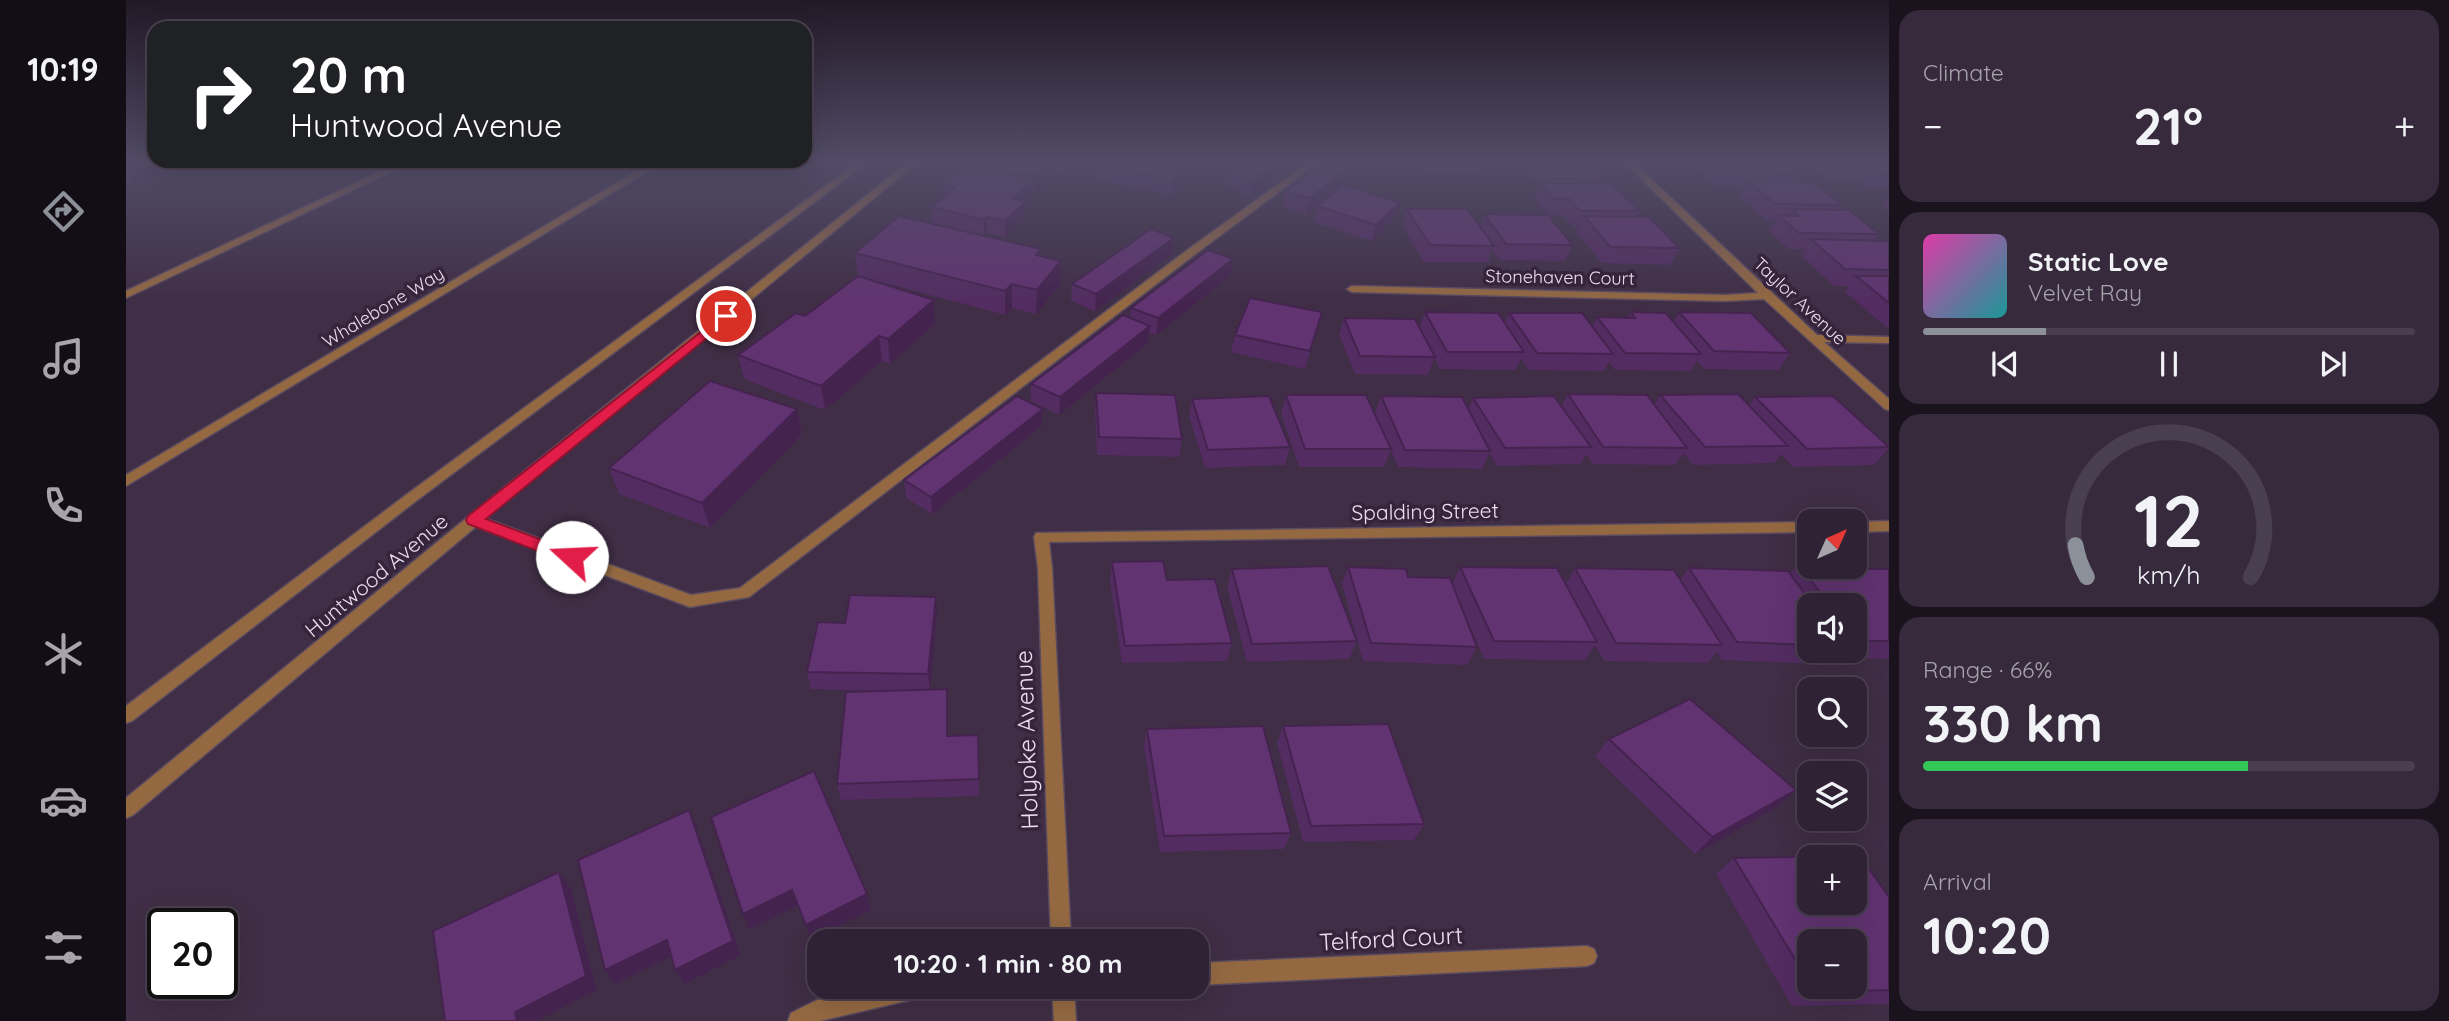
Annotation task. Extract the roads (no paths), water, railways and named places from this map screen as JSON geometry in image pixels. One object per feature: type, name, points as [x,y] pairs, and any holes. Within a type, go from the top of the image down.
[{"type":"street","points":[[126,295],[307,210]]},
{"type":"street","name":"Whalebone Way","points":[[126,481],[579,210]]},
{"type":"street","name":"Huntwood Avenue","points":[[126,716],[411,498],[800,210]]},
{"type":"street","name":"Huntwood Avenue","points":[[126,809],[474,520],[855,210]]},
{"type":"street","points":[[474,520],[690,601],[744,593],[1249,210]]},
{"type":"street","name":"Taylor Avenue","points":[[1677,210],[1767,296],[1889,406]]},
{"type":"street","name":"Stonehaven Court","points":[[1352,289],[1725,298],[1767,296]]},
{"type":"street","points":[[1814,338],[1889,340]]},
{"type":"street","points":[[1867,527],[1889,526]]},
{"type":"street","name":"Spalding Street","points":[[1041,537],[1797,527]]},
{"type":"street","name":"Holyoke Avenue","points":[[1041,537],[1045,568],[1060,929]]},
{"type":"street","name":"Telford Court","points":[[1209,973],[1587,956]]},
{"type":"street","points":[[799,1021],[817,1012],[870,999]]},
{"type":"street","points":[[1064,999],[1065,1021]]}]
